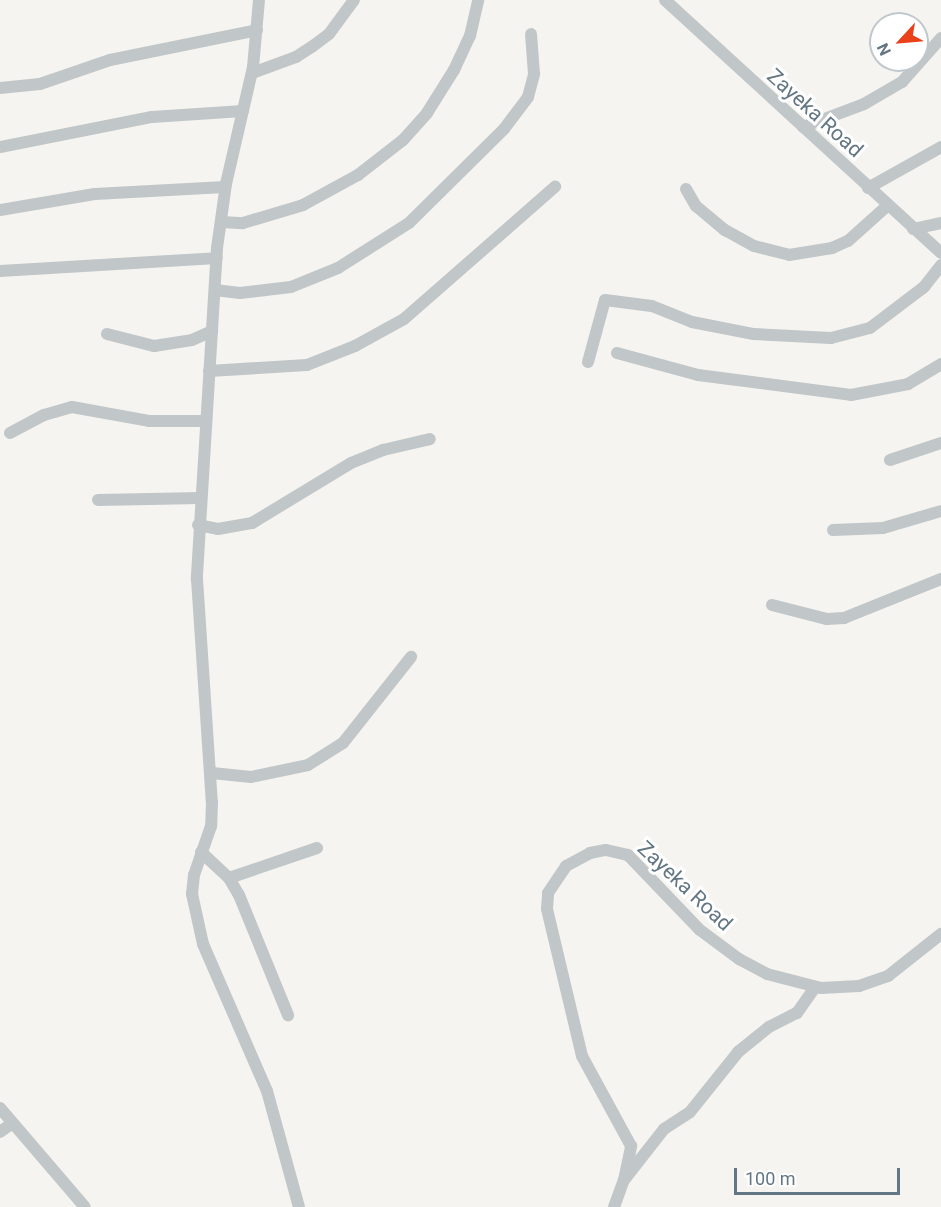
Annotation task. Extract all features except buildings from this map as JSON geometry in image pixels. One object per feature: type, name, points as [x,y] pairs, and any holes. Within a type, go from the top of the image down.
[{"type":"street","points":[[260,0],[252,73],[225,187],[217,258],[198,525],[199,648],[212,773],[211,826],[194,875],[194,914],[267,1091],[299,1207]]},
{"type":"street","points":[[252,73],[296,57],[313,46],[328,34],[354,0]]},
{"type":"street","points":[[221,222],[243,224],[303,205],[358,175],[403,140],[427,113],[458,62],[470,36],[478,0]]},
{"type":"street","name":"Zayeka Road","points":[[665,0],[868,189],[941,253]]},
{"type":"street","points":[[0,88],[40,84],[110,60],[257,30]]},
{"type":"street","points":[[215,290],[240,293],[291,287],[338,268],[409,223],[495,138],[528,97],[534,74],[531,34]]},
{"type":"street","points":[[803,127],[864,104],[902,82],[941,38]]},
{"type":"street","points":[[0,147],[152,117],[243,111]]},
{"type":"street","points":[[868,189],[941,147]]},
{"type":"street","points":[[0,210],[96,194],[225,187]]},
{"type":"street","points":[[209,371],[307,365],[355,346],[404,319],[555,187]]},
{"type":"street","points":[[686,189],[696,206],[725,230],[754,246],[789,255],[848,241],[887,206]]},
{"type":"street","points":[[913,229],[941,223]]},
{"type":"street","points":[[0,271],[217,258]]},
{"type":"street","points":[[588,362],[605,300],[652,306],[692,322],[754,334],[831,338],[870,328],[924,287],[941,265]]},
{"type":"street","points":[[107,334],[154,346],[192,340],[212,331]]},
{"type":"street","points":[[617,353],[698,375],[851,395],[908,384],[941,364]]},
{"type":"street","points":[[10,434],[44,415],[72,407],[149,421],[206,421]]},
{"type":"street","points":[[198,525],[218,529],[252,523],[351,464],[383,450],[430,439]]},
{"type":"street","points":[[890,460],[941,443]]},
{"type":"street","points":[[98,500],[200,498]]},
{"type":"street","points":[[833,530],[883,528],[941,511]]},
{"type":"street","points":[[772,605],[827,619],[844,618],[941,579]]},
{"type":"street","points":[[212,773],[251,777],[308,765],[343,743],[411,657]]},
{"type":"street","points":[[229,878],[317,848]]},
{"type":"street","name":"Zayeka Road","points":[[614,1207],[624,1180],[631,1146],[582,1056],[550,930],[548,893],[566,866],[590,853],[606,850],[628,855],[721,947],[767,974],[815,987],[859,986],[888,976],[941,934]]},
{"type":"street","points":[[201,852],[229,878],[288,1015]]},
{"type":"street","points":[[624,1180],[664,1129],[690,1112],[738,1052],[769,1027],[797,1013],[815,987]]},
{"type":"street","points":[[0,1108],[11,1124],[85,1207]]},
{"type":"street","points":[[0,1132],[11,1124]]}]
